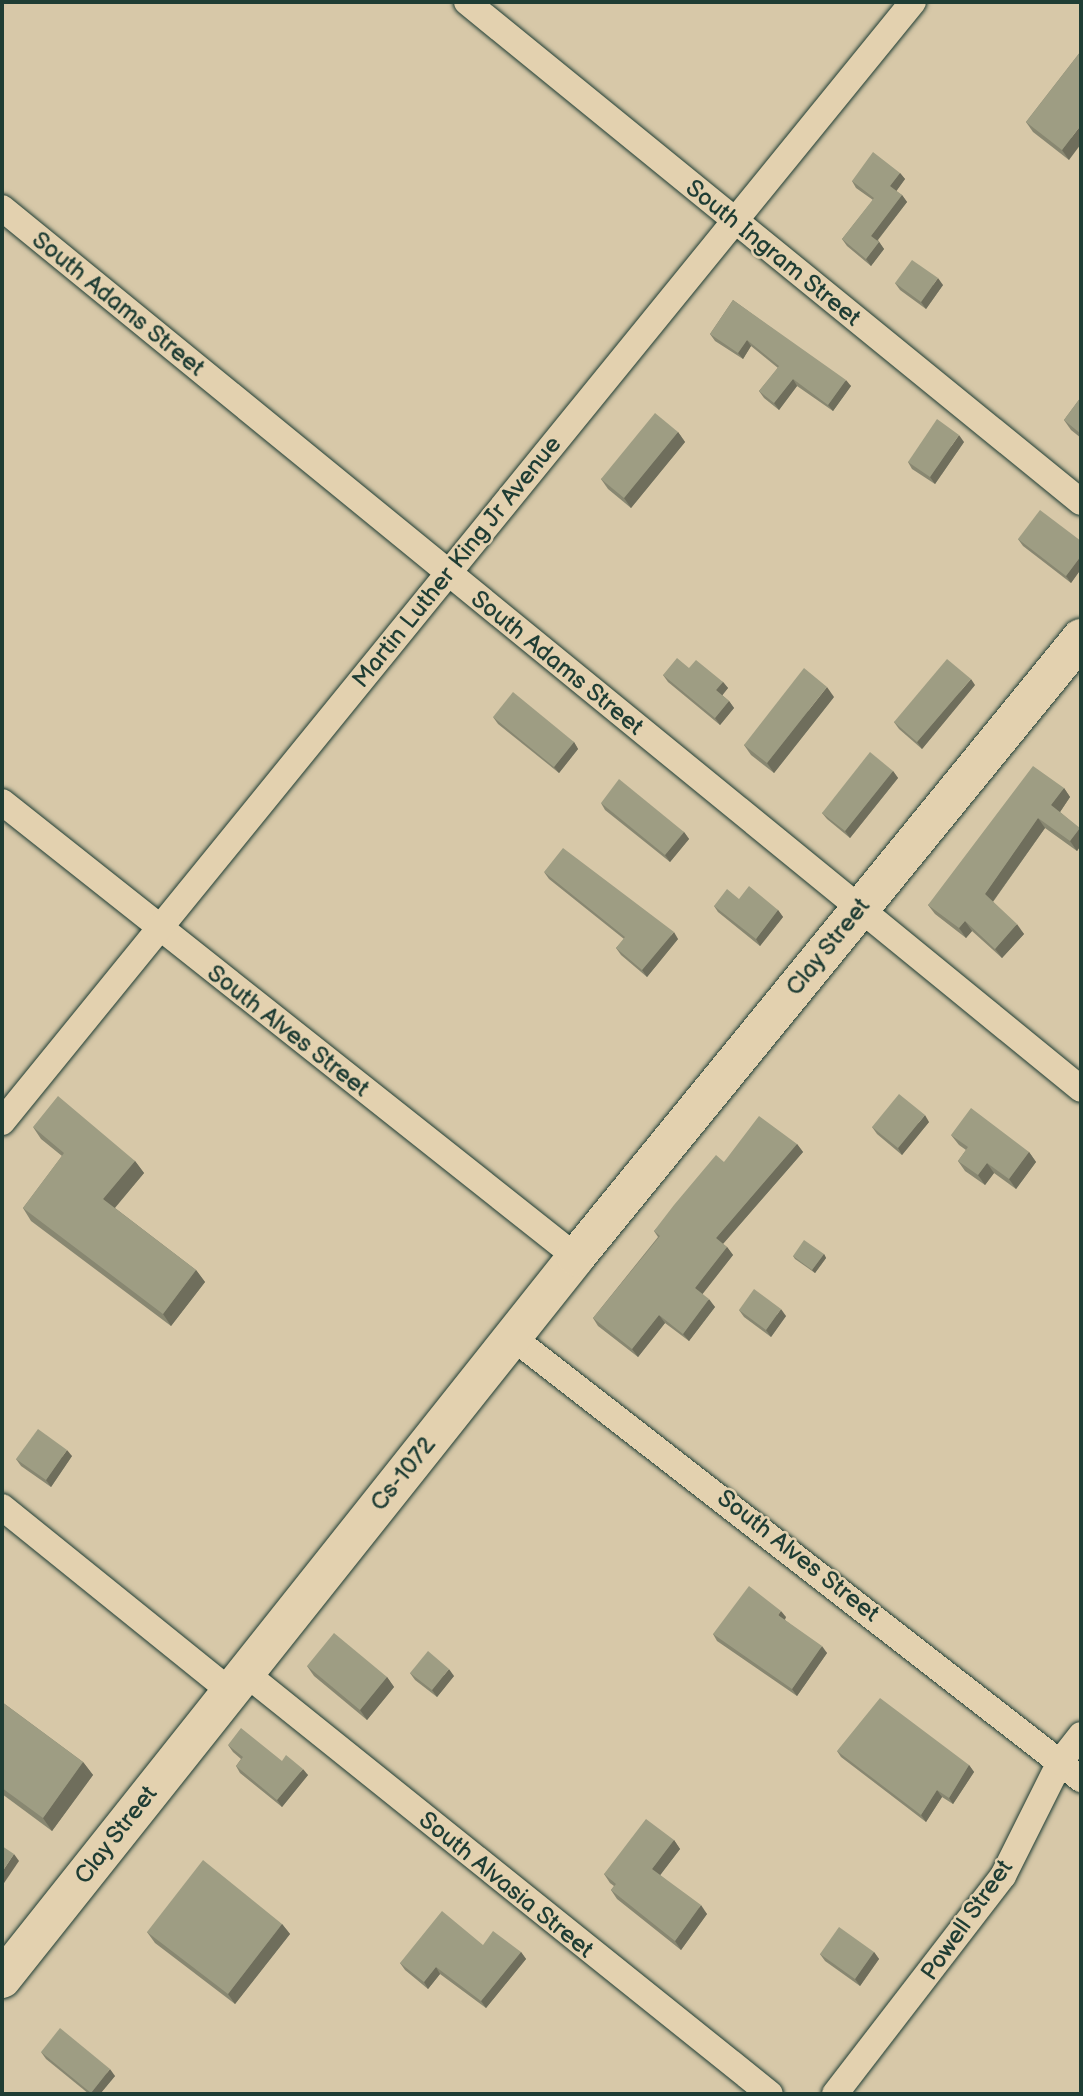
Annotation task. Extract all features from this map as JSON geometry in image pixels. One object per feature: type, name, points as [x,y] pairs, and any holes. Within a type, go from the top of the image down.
[{"type":"street","name":"South Ingram Street","points":[[467,2],[1081,502]]},
{"type":"street","name":"Martin Luther King Jr Avenue","points":[[2,1122],[449,574],[732,220],[913,2]]},
{"type":"street","name":"South Adams Street","points":[[2,208],[1081,1089]]},
{"type":"street","name":"Clay Street","points":[[576,1257],[1081,638]]},
{"type":"street","name":"South Alves Street","points":[[2,802],[576,1257]]},
{"type":"street","name":"Cs-1072","points":[[237,1681],[576,1257]]},
{"type":"street","name":"South Alves Street","points":[[512,1337],[1081,1779]]},
{"type":"street","name":"South Alvasia Street","points":[[2,1507],[237,1681],[770,2094]]},
{"type":"street","name":"Clay Street","points":[[2,1979],[237,1681]]},
{"type":"street","name":"Powell Street","points":[[835,2094],[1003,1876],[1059,1762],[1081,1735]]},
{"type":"building","points":[[1081,51],[1081,125],[1062,150],[1026,122]]},
{"type":"building","points":[[873,152],[900,173],[890,186],[902,195],[871,236],[879,242],[866,259],[842,239],[874,198],[852,181]]},
{"type":"building","points":[[912,260],[938,278],[921,302],[895,283]]},
{"type":"building","points":[[733,300],[846,380],[828,405],[793,379],[774,403],[759,391],[779,366],[747,340],[738,353],[710,334]]},
{"type":"building","points":[[1081,397],[1081,434],[1064,420]]},
{"type":"building","points":[[655,413],[678,432],[624,498],[601,479]]},
{"type":"building","points":[[937,419],[959,435],[930,477],[908,462]]},
{"type":"building","points":[[1040,510],[1081,541],[1081,556],[1066,576],[1018,539]]},
{"type":"building","points":[[677,658],[689,668],[696,660],[723,682],[716,690],[729,701],[715,718],[663,675]]},
{"type":"building","points":[[947,659],[971,679],[917,742],[894,722]]},
{"type":"building","points":[[804,668],[827,687],[767,763],[744,745]]},
{"type":"building","points":[[513,692],[574,742],[554,767],[493,717]]},
{"type":"building","points":[[870,752],[893,771],[845,831],[822,813]]},
{"type":"building","points":[[1033,766],[1064,788],[1051,805],[1080,828],[1070,841],[1038,818],[985,894],[1017,924],[995,949],[965,921],[959,928],[928,905]]},
{"type":"building","points":[[619,779],[684,832],[665,855],[601,803]]},
{"type":"building","points":[[563,848],[674,932],[642,970],[616,948],[625,937],[544,872]]},
{"type":"building","points":[[749,886],[778,910],[756,939],[714,906],[727,889],[739,899]]},
{"type":"building","points":[[899,1094],[925,1115],[898,1148],[872,1127]]},
{"type":"building","points":[[58,1096],[135,1161],[103,1199],[196,1270],[163,1314],[23,1208],[64,1153],[33,1127]]},
{"type":"building","points":[[971,1108],[1029,1152],[1009,1179],[987,1163],[978,1175],[958,1161],[968,1147],[951,1135]]},
{"type":"building","points":[[759,1116],[797,1144],[716,1238],[727,1247],[695,1288],[709,1299],[683,1334],[659,1315],[632,1349],[593,1318],[660,1236],[654,1231],[674,1205],[716,1155],[724,1162]]},
{"type":"building","points":[[804,1240],[824,1254],[812,1270],[793,1256]]},
{"type":"building","points":[[754,1289],[781,1309],[766,1330],[739,1310]]},
{"type":"building","points":[[38,1429],[67,1450],[46,1480],[16,1459]]},
{"type":"building","points":[[749,1586],[781,1611],[778,1615],[822,1646],[792,1689],[713,1634]]},
{"type":"building","points":[[334,1633],[387,1677],[360,1710],[307,1666]]},
{"type":"building","points":[[428,1651],[449,1669],[432,1690],[410,1673]]},
{"type":"building","points":[[880,1698],[969,1765],[949,1798],[937,1790],[921,1815],[837,1751]]},
{"type":"building","points":[[2,1702],[83,1762],[43,1818],[2,1788]]},
{"type":"building","points":[[241,1728],[282,1761],[286,1755],[303,1769],[277,1800],[236,1766],[243,1757],[228,1745]]},
{"type":"building","points":[[646,1819],[674,1840],[652,1869],[701,1905],[675,1941],[611,1890],[616,1884],[604,1874]]},
{"type":"building","points":[[2,1846],[14,1854],[2,1872]]},
{"type":"building","points":[[203,1860],[282,1924],[228,1994],[147,1932]]},
{"type":"building","points":[[442,1911],[483,1945],[493,1931],[521,1952],[481,2001],[436,1967],[424,1982],[400,1963]]},
{"type":"building","points":[[839,1927],[874,1952],[855,1979],[820,1954]]},
{"type":"building","points":[[60,2028],[110,2069],[91,2093],[41,2052]]}]
